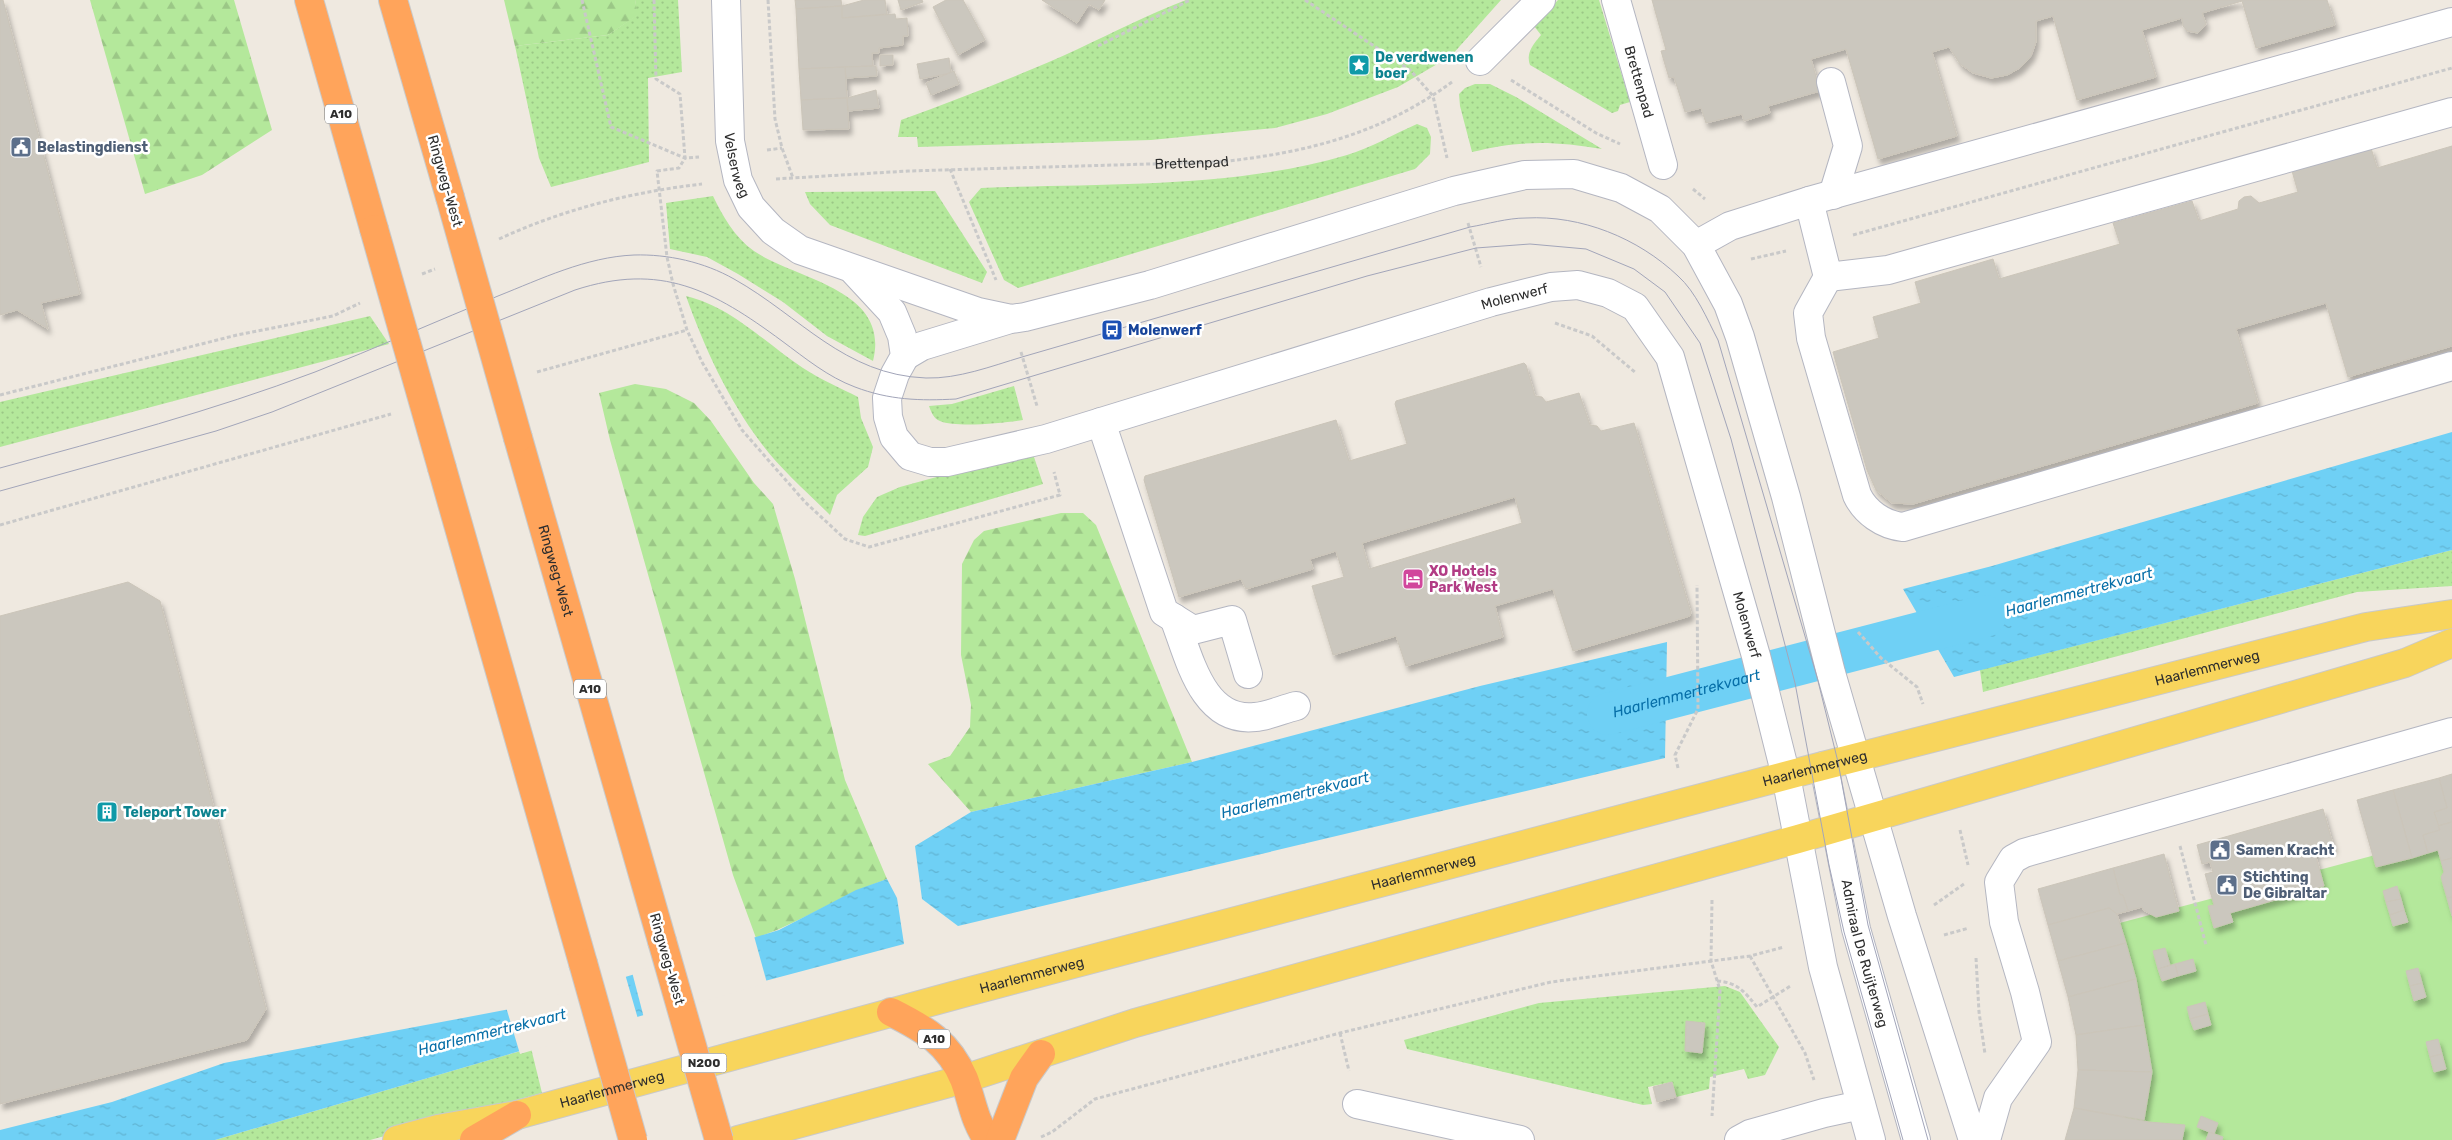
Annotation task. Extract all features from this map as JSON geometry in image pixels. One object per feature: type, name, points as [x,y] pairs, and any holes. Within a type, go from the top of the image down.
[{"type":"highway","name":"A10","points":[[309,0],[633,1140]]},
{"type":"highway","name":"Ringweg-West","points":[[393,0],[719,1140]]},
{"type":"highway","name":"A10","points":[[891,1012],[916,1025],[947,1048],[964,1079],[978,1127],[988,1140]]},
{"type":"highway","points":[[1000,1140],[1024,1078],[1041,1054]]},
{"type":"highway","points":[[474,1140],[517,1115]]},
{"type":"main road","name":"Haarlemmerweg","points":[[397,1140],[438,1129],[517,1115],[891,1012],[1685,802],[2366,627],[2452,614]]},
{"type":"main road","points":[[738,1140],[964,1079],[1134,1023],[1874,817],[2405,663],[2452,643]]},
{"type":"street","name":"Velserweg","points":[[726,0],[730,141],[738,180],[752,207],[773,231],[800,250],[852,269]]},
{"type":"street","points":[[1480,61],[1541,0]]},
{"type":"street","name":"Brettenpad","points":[[1616,0],[1663,165]]},
{"type":"street","points":[[1696,246],[1730,226],[1821,198],[2452,22]]},
{"type":"street","points":[[1831,82],[1848,146],[1821,198],[1820,243],[1828,277],[1808,313],[1811,338],[1857,495],[1864,508],[1892,526],[1903,527],[2452,366]]},
{"type":"street","points":[[1828,277],[1888,270],[2452,112]]},
{"type":"street","points":[[852,269],[892,312],[902,336],[905,356],[922,346],[1011,319],[1150,285],[1454,191],[1525,174],[1574,174],[1621,188],[1660,209],[1696,246],[1712,270],[1728,304],[1740,337],[1786,497],[1831,673],[1973,1140]]},
{"type":"street","points":[[852,269],[978,312],[1011,319]]},
{"type":"street","name":"Molenwerf","points":[[905,356],[894,374],[887,398],[888,417],[894,437],[910,456],[930,462],[947,462],[1046,439],[1491,302],[1551,287],[1578,286],[1608,293],[1636,307],[1670,357],[1680,388],[1756,656],[1786,776],[1798,839]]},
{"type":"street","points":[[1101,422],[1164,612],[1193,630],[1232,620],[1248,674]]},
{"type":"street","points":[[1174,618],[1200,685],[1211,702],[1233,716],[1255,717],[1296,706]]},
{"type":"street","points":[[1986,1140],[1998,1098],[2036,1042],[2026,992],[2004,922],[1999,882],[2013,859],[2024,852],[2452,732]]},
{"type":"street","name":"Admiraal De Ruijterweg","points":[[1824,766],[1856,928],[1916,1140]]},
{"type":"street","points":[[1798,839],[1824,967],[1871,1140]]},
{"type":"street","points":[[1357,1104],[1441,1131],[1520,1140]]},
{"type":"street","points":[[1739,1140],[1750,1134],[1824,1113],[1861,1105]]},
{"type":"path","points":[[582,0],[611,127],[685,158]]},
{"type":"path","points":[[654,0],[656,79],[680,94],[685,158],[679,168],[657,171],[667,257],[687,330],[702,362],[742,430],[804,502],[845,539],[868,547],[1060,495]]},
{"type":"path","name":"Brettenpad","points":[[768,0],[775,119],[782,148],[793,178],[933,170],[1219,162],[1260,158],[1312,148],[1393,119],[1433,96],[1480,61]]},
{"type":"path","points":[[1098,46],[1190,0]]},
{"type":"path","points":[[1305,0],[1410,70],[1433,96],[1454,191],[1470,227],[1491,302]]},
{"type":"path","points":[[1712,270],[1896,224],[2452,68]]},
{"type":"path","points":[[1548,321],[1592,336],[1639,376]]},
{"type":"path","points":[[535,373],[687,330]]},
{"type":"path","points":[[0,525],[401,411]]},
{"type":"path","points":[[1685,802],[1675,755],[1698,709],[1696,583]]},
{"type":"path","points":[[1854,628],[1881,658]]},
{"type":"path","points":[[2184,863],[2206,945]]},
{"type":"path","points":[[1702,865],[1713,905],[1711,961],[1720,990],[1712,1121]]},
{"type":"path","points":[[1976,955],[1979,1012],[1988,1068],[1998,1098]]},
{"type":"path","points":[[1034,1140],[1052,1132],[1095,1099],[1196,1070],[1551,982],[1750,956],[1805,1053],[1824,1113]]},
{"type":"green space","points":[[90,0],[234,0],[272,130],[202,175],[145,194]]},
{"type":"green space","points":[[504,0],[635,0],[638,15],[608,35],[515,46]]},
{"type":"green space","points":[[635,0],[678,0],[682,72],[648,78],[649,162],[551,187],[539,158],[515,46],[608,35],[637,15]]},
{"type":"green space","points":[[1186,0],[1501,0],[1451,56],[1398,87],[1327,114],[1275,128],[1151,140],[918,147],[917,137],[898,137],[901,120],[1035,68]]},
{"type":"green space","points":[[1558,0],[1599,0],[1630,102],[1620,105],[1618,111],[1612,113],[1530,65],[1530,52],[1541,35],[1534,26]]},
{"type":"green space","points":[[1475,84],[1490,84],[1516,97],[1602,149],[1568,144],[1537,143],[1506,145],[1472,152],[1460,106],[1459,94],[1465,88]]},
{"type":"green space","points":[[1417,124],[1427,128],[1431,137],[1430,154],[1415,169],[1018,288],[1004,280],[969,202],[981,188],[1166,182],[1258,174],[1303,166],[1347,155],[1374,145]]},
{"type":"green space","points":[[935,191],[987,272],[982,283],[830,225],[810,204],[805,192]]},
{"type":"green space","points":[[713,196],[735,233],[747,246],[772,261],[836,290],[855,302],[868,318],[875,337],[873,361],[827,336],[783,302],[738,274],[707,257],[670,249],[666,203]]},
{"type":"green space","points":[[686,296],[718,308],[748,327],[803,368],[858,397],[861,418],[873,447],[868,467],[837,495],[830,515],[776,462],[749,426],[718,372]]},
{"type":"green space","points":[[370,316],[389,344],[0,447],[0,402]]},
{"type":"green space","points":[[635,384],[666,389],[694,403],[711,421],[754,483],[773,504],[795,579],[845,780],[887,879],[870,885],[773,932],[756,938],[733,875],[610,440],[599,393]]},
{"type":"green space","points":[[1014,386],[1023,420],[981,424],[947,423],[936,419],[929,406],[952,404]]},
{"type":"green space","points":[[1032,451],[1043,484],[865,536],[858,535],[863,517],[877,497],[900,487]]},
{"type":"green space","points":[[1061,513],[1083,513],[1096,525],[1192,762],[971,812],[928,764],[950,756],[970,727],[971,705],[961,655],[962,564],[974,540],[984,531]]},
{"type":"green space","points":[[2452,550],[2452,586],[2357,592],[1983,692],[1980,670]]},
{"type":"green space","points":[[2443,837],[2452,865],[2452,1140],[2125,1140],[2126,1081],[2097,929]]},
{"type":"green space","points":[[1725,986],[1740,992],[1779,1047],[1765,1075],[1748,1079],[1744,1069],[1710,1077],[1709,1089],[1676,1097],[1672,1082],[1648,1087],[1652,1104],[1643,1105],[1407,1049],[1404,1040],[1539,1003]]},
{"type":"green space","points":[[531,1048],[542,1093],[370,1140],[215,1140]]},
{"type":"water","points":[[2452,432],[2452,550],[1954,677],[1903,589],[1992,566]]},
{"type":"water","points":[[1667,642],[1665,758],[958,926],[922,899],[915,846],[971,812],[1192,762],[1480,686]]},
{"type":"water","points":[[887,879],[897,898],[904,944],[716,994],[215,1140],[0,1140],[0,1130],[112,1102],[224,1063],[537,1004],[779,930],[856,890]]},
{"type":"pier","points":[[754,936],[767,983],[644,1018],[632,972]]},
{"type":"pier","points":[[625,974],[638,1019],[520,1054],[506,1007],[536,1001]]},
{"type":"building","name":"Belastingdienst","points":[[0,0],[3,0],[80,294],[41,303],[48,329],[17,310],[0,315]]},
{"type":"building","points":[[795,0],[841,0],[842,6],[796,9]]},
{"type":"building","points":[[864,0],[885,0],[887,14],[842,18],[842,6]]},
{"type":"building","points":[[898,0],[922,0],[923,2],[901,10]]},
{"type":"building","points":[[946,0],[963,0],[985,40],[958,55],[933,7]]},
{"type":"building","points":[[1042,0],[1105,0],[1099,10],[1089,4],[1077,23]]},
{"type":"building","points":[[1652,0],[2327,0],[2335,25],[2256,48],[2242,1],[2202,13],[2206,24],[2198,33],[2187,31],[2183,26],[2182,18],[2142,30],[2156,77],[2077,100],[2053,16],[2036,21],[2036,42],[2031,56],[2020,68],[2007,75],[1991,78],[1973,73],[1960,64],[1949,47],[1932,52],[1957,136],[1878,159],[1846,49],[1811,59],[1820,91],[1768,106],[1770,113],[1744,121],[1742,114],[1706,123],[1701,108],[1685,112],[1674,77],[1669,78],[1661,51],[1666,50]]},
{"type":"building","points":[[842,6],[842,18],[895,14],[896,19],[907,18],[908,36],[903,36],[903,45],[879,48],[879,53],[872,53],[873,66],[799,69],[796,9]]},
{"type":"building","points":[[880,55],[893,55],[893,65],[880,66]]},
{"type":"building","points":[[949,58],[951,73],[920,79],[917,64]]},
{"type":"building","points":[[876,66],[877,76],[846,78],[845,67]]},
{"type":"building","points":[[845,67],[847,98],[801,100],[799,69]]},
{"type":"building","points":[[954,71],[959,84],[931,95],[926,83]]},
{"type":"building","points":[[876,90],[879,108],[848,111],[847,98]]},
{"type":"building","points":[[847,98],[849,129],[803,130],[801,100]]},
{"type":"building","points":[[2452,146],[2452,346],[2348,377],[2326,303],[2236,329],[2258,403],[1913,504],[1892,503],[1876,490],[1867,470],[1833,352],[1879,338],[1873,317],[1921,303],[1915,282],[1993,259],[1999,279],[2120,244],[2113,223],[2192,201],[2199,221],[2238,209],[2239,201],[2244,197],[2251,196],[2259,203],[2298,192],[2292,171],[2371,148],[2377,168]]},
{"type":"building","points":[[1524,363],[1535,396],[1542,397],[1546,402],[1579,393],[1590,425],[1597,426],[1601,431],[1634,423],[1691,613],[1690,616],[1573,651],[1553,589],[1495,606],[1503,637],[1406,666],[1396,636],[1333,655],[1312,586],[1344,577],[1336,551],[1310,559],[1313,569],[1246,589],[1241,579],[1179,597],[1144,480],[1145,476],[1336,420],[1349,461],[1407,444],[1395,404],[1396,401]],"holes":[[[1515,497],[1522,523],[1369,569],[1362,543]]]},
{"type":"building","name":"Teleport Tower","points":[[128,582],[160,601],[266,1009],[247,1040],[0,1104],[0,616]]},
{"type":"building","points":[[2452,774],[2452,822],[2438,826],[2434,812],[2447,808],[2439,778]]},
{"type":"building","points":[[2439,778],[2447,808],[2434,812],[2440,830],[2423,835],[2428,853],[2412,858],[2393,790]]},
{"type":"building","points":[[2393,790],[2412,858],[2376,867],[2357,800]]},
{"type":"building","points":[[2323,809],[2334,848],[2315,853],[2324,886],[2230,913],[2233,922],[2214,928],[2208,906],[2214,905],[2205,874],[2213,872],[2210,862],[2202,864],[2197,845]]},
{"type":"building","points":[[2452,822],[2452,858],[2441,861],[2438,850],[2428,853],[2423,835],[2440,830],[2438,826]]},
{"type":"building","points":[[2164,854],[2179,911],[2156,917],[2143,910],[2142,907],[2128,911],[2123,895],[2120,895],[2113,868]]},
{"type":"building","points":[[2452,858],[2452,897],[2447,898],[2441,877],[2444,872],[2441,861]]},
{"type":"building","points":[[2113,868],[2120,895],[2123,895],[2128,911],[2117,914],[2109,908],[2048,925],[2038,889]]},
{"type":"building","points":[[2397,886],[2401,899],[2386,902],[2383,891]]},
{"type":"building","points":[[2452,897],[2452,916],[2447,898]]},
{"type":"building","points":[[2401,899],[2404,910],[2390,915],[2386,902]]},
{"type":"building","points":[[2109,908],[2117,914],[2126,943],[2058,961],[2048,925]]},
{"type":"building","points":[[2404,910],[2408,922],[2393,926],[2390,915]]},
{"type":"building","points":[[2126,943],[2136,979],[2068,997],[2058,961]]},
{"type":"building","points":[[2165,948],[2170,965],[2158,969],[2153,951]]},
{"type":"building","points":[[2193,959],[2196,971],[2178,976],[2175,964]]},
{"type":"building","points":[[2175,964],[2178,976],[2162,981],[2158,969]]},
{"type":"building","points":[[2418,968],[2422,983],[2410,986],[2406,971]]},
{"type":"building","points":[[2136,979],[2144,1025],[2076,1035],[2068,997]]},
{"type":"building","points":[[2422,983],[2426,997],[2414,1001],[2410,986]]},
{"type":"building","points":[[2205,1002],[2208,1014],[2190,1019],[2187,1007]]},
{"type":"building","points":[[2208,1014],[2211,1025],[2194,1030],[2190,1019]]},
{"type":"building","points":[[1686,1021],[1705,1023],[1702,1053],[1685,1051]]},
{"type":"building","points":[[2144,1025],[2152,1072],[2078,1070],[2076,1035]]},
{"type":"building","points":[[2438,1039],[2442,1054],[2430,1057],[2426,1042]]},
{"type":"building","points":[[2442,1054],[2446,1069],[2434,1072],[2430,1057]]},
{"type":"building","points":[[2078,1070],[2152,1072],[2144,1120],[2074,1108]]},
{"type":"building","points":[[1672,1082],[1676,1097],[1657,1102],[1653,1087]]},
{"type":"building","points":[[2074,1108],[2149,1122],[2185,1125],[2182,1140],[2065,1140]]},
{"type":"building","points":[[2201,1116],[2218,1123],[2214,1134],[2197,1127]]},
{"type":"building","points":[[2209,1132],[2223,1137],[2222,1140],[2206,1140]]},
{"type":"waterway","name":"Haarlemmertrekvaart","points":[[1608,714],[1985,616]]},
{"type":"tram line","points":[[0,468],[159,424],[276,386],[338,363],[547,276],[581,264],[616,257],[634,255],[660,256],[686,260],[711,268],[734,279],[758,294],[847,355],[871,366],[897,374],[938,378],[987,368],[1470,227],[1526,218],[1567,220],[1588,225],[1627,240],[1645,250],[1678,276],[1696,298],[1718,340],[1817,677],[1838,762],[1868,925],[1928,1140]]},
{"type":"tram line","points":[[0,491],[216,431],[272,412],[575,290],[606,282],[634,279],[660,280],[685,286],[709,295],[733,308],[757,323],[817,367],[845,383],[880,395],[917,400],[943,400],[956,399],[1367,276],[1476,248],[1530,244],[1586,249],[1634,269],[1665,292],[1700,343],[1731,439],[1795,683],[1829,865],[1844,932],[1903,1140]]},
{"type":"place","name":"De verdwenen boer","points":[[1359,65]]},
{"type":"place","name":"Belastingdienst","points":[[21,147]]},
{"type":"place","name":"Molenwerf","points":[[1112,330]]},
{"type":"place","name":"XO Hotels Park West","points":[[1413,579]]},
{"type":"place","name":"Teleport Tower","points":[[107,812]]},
{"type":"place","name":"Samen Kracht","points":[[2220,850]]},
{"type":"place","name":"Stichting De Gibraltar","points":[[2227,885]]}]
